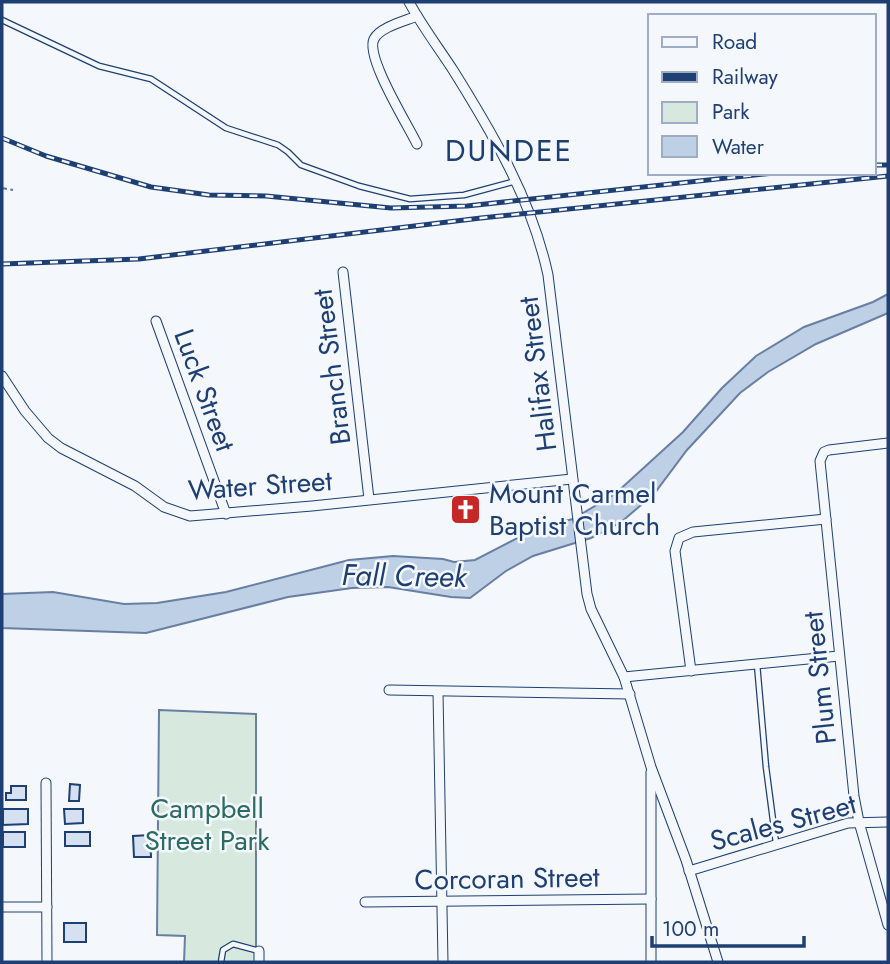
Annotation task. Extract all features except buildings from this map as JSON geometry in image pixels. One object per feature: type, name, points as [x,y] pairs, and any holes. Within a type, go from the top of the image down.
[{"type":"street","name":"Halifax Street","points":[[410,2],[466,92],[516,181],[536,227],[548,275],[582,566],[591,609],[624,677],[651,767],[689,871],[718,962]]},
{"type":"street","points":[[417,16],[377,35],[372,45],[375,63],[417,144]]},
{"type":"street","name":"Branch Street","points":[[343,272],[369,499]]},
{"type":"street","name":"Luck Street","points":[[156,321],[226,514]]},
{"type":"street","name":"Water Street","points":[[2,376],[40,430],[61,448],[114,474],[175,512],[190,516],[485,490],[572,479]]},
{"type":"street","name":"Plum Street","points":[[888,443],[829,450],[821,456],[820,461],[854,796],[888,925]]},
{"type":"street","points":[[691,670],[676,544],[685,534],[826,519]]},
{"type":"street","points":[[624,677],[839,656]]},
{"type":"street","points":[[389,690],[630,694]]},
{"type":"street","points":[[438,692],[443,962]]},
{"type":"street","points":[[651,767],[651,962]]},
{"type":"street","points":[[46,783],[47,962]]},
{"type":"street","name":"Scales Street","points":[[689,871],[859,822],[888,822]]},
{"type":"street","name":"Corcoran Street","points":[[365,902],[651,899]]},
{"type":"street","points":[[2,907],[47,907]]},
{"type":"street","points":[[259,962],[260,951]]},
{"type":"lane","points":[[2,20],[99,66],[150,79],[226,128],[278,145],[300,165],[359,186],[410,199],[464,195],[516,181]]},
{"type":"lane","points":[[757,664],[776,844]]},
{"type":"lane","points":[[221,962],[223,950],[233,944],[260,951]]},
{"type":"path","points":[[2,188],[13,190]]},
{"type":"green space","name":"Campbell Street Park","points":[[159,710],[256,714],[256,962],[184,962],[185,936],[157,935]]},
{"type":"water","name":"Fall Creek","points":[[888,294],[888,313],[816,344],[768,372],[740,393],[687,450],[654,494],[620,523],[591,538],[533,556],[506,571],[470,598],[388,587],[352,588],[288,597],[146,633],[2,628],[2,594],[53,592],[124,604],[157,603],[226,592],[349,560],[393,556],[454,562],[475,560],[539,527],[573,519],[615,494],[683,432],[722,388],[756,356],[804,327]]},
{"type":"railway","points":[[2,138],[46,156],[151,187],[209,195],[266,196],[391,208],[467,206],[755,175]]},
{"type":"railway","points":[[876,165],[888,165]]},
{"type":"railway","points":[[2,264],[139,259],[481,218],[888,176]]},
{"type":"place","name":"Mount Carmel Baptist Church","points":[[466,509]]},
{"type":"district","name":"DUNDEE","points":[[509,151]]}]
